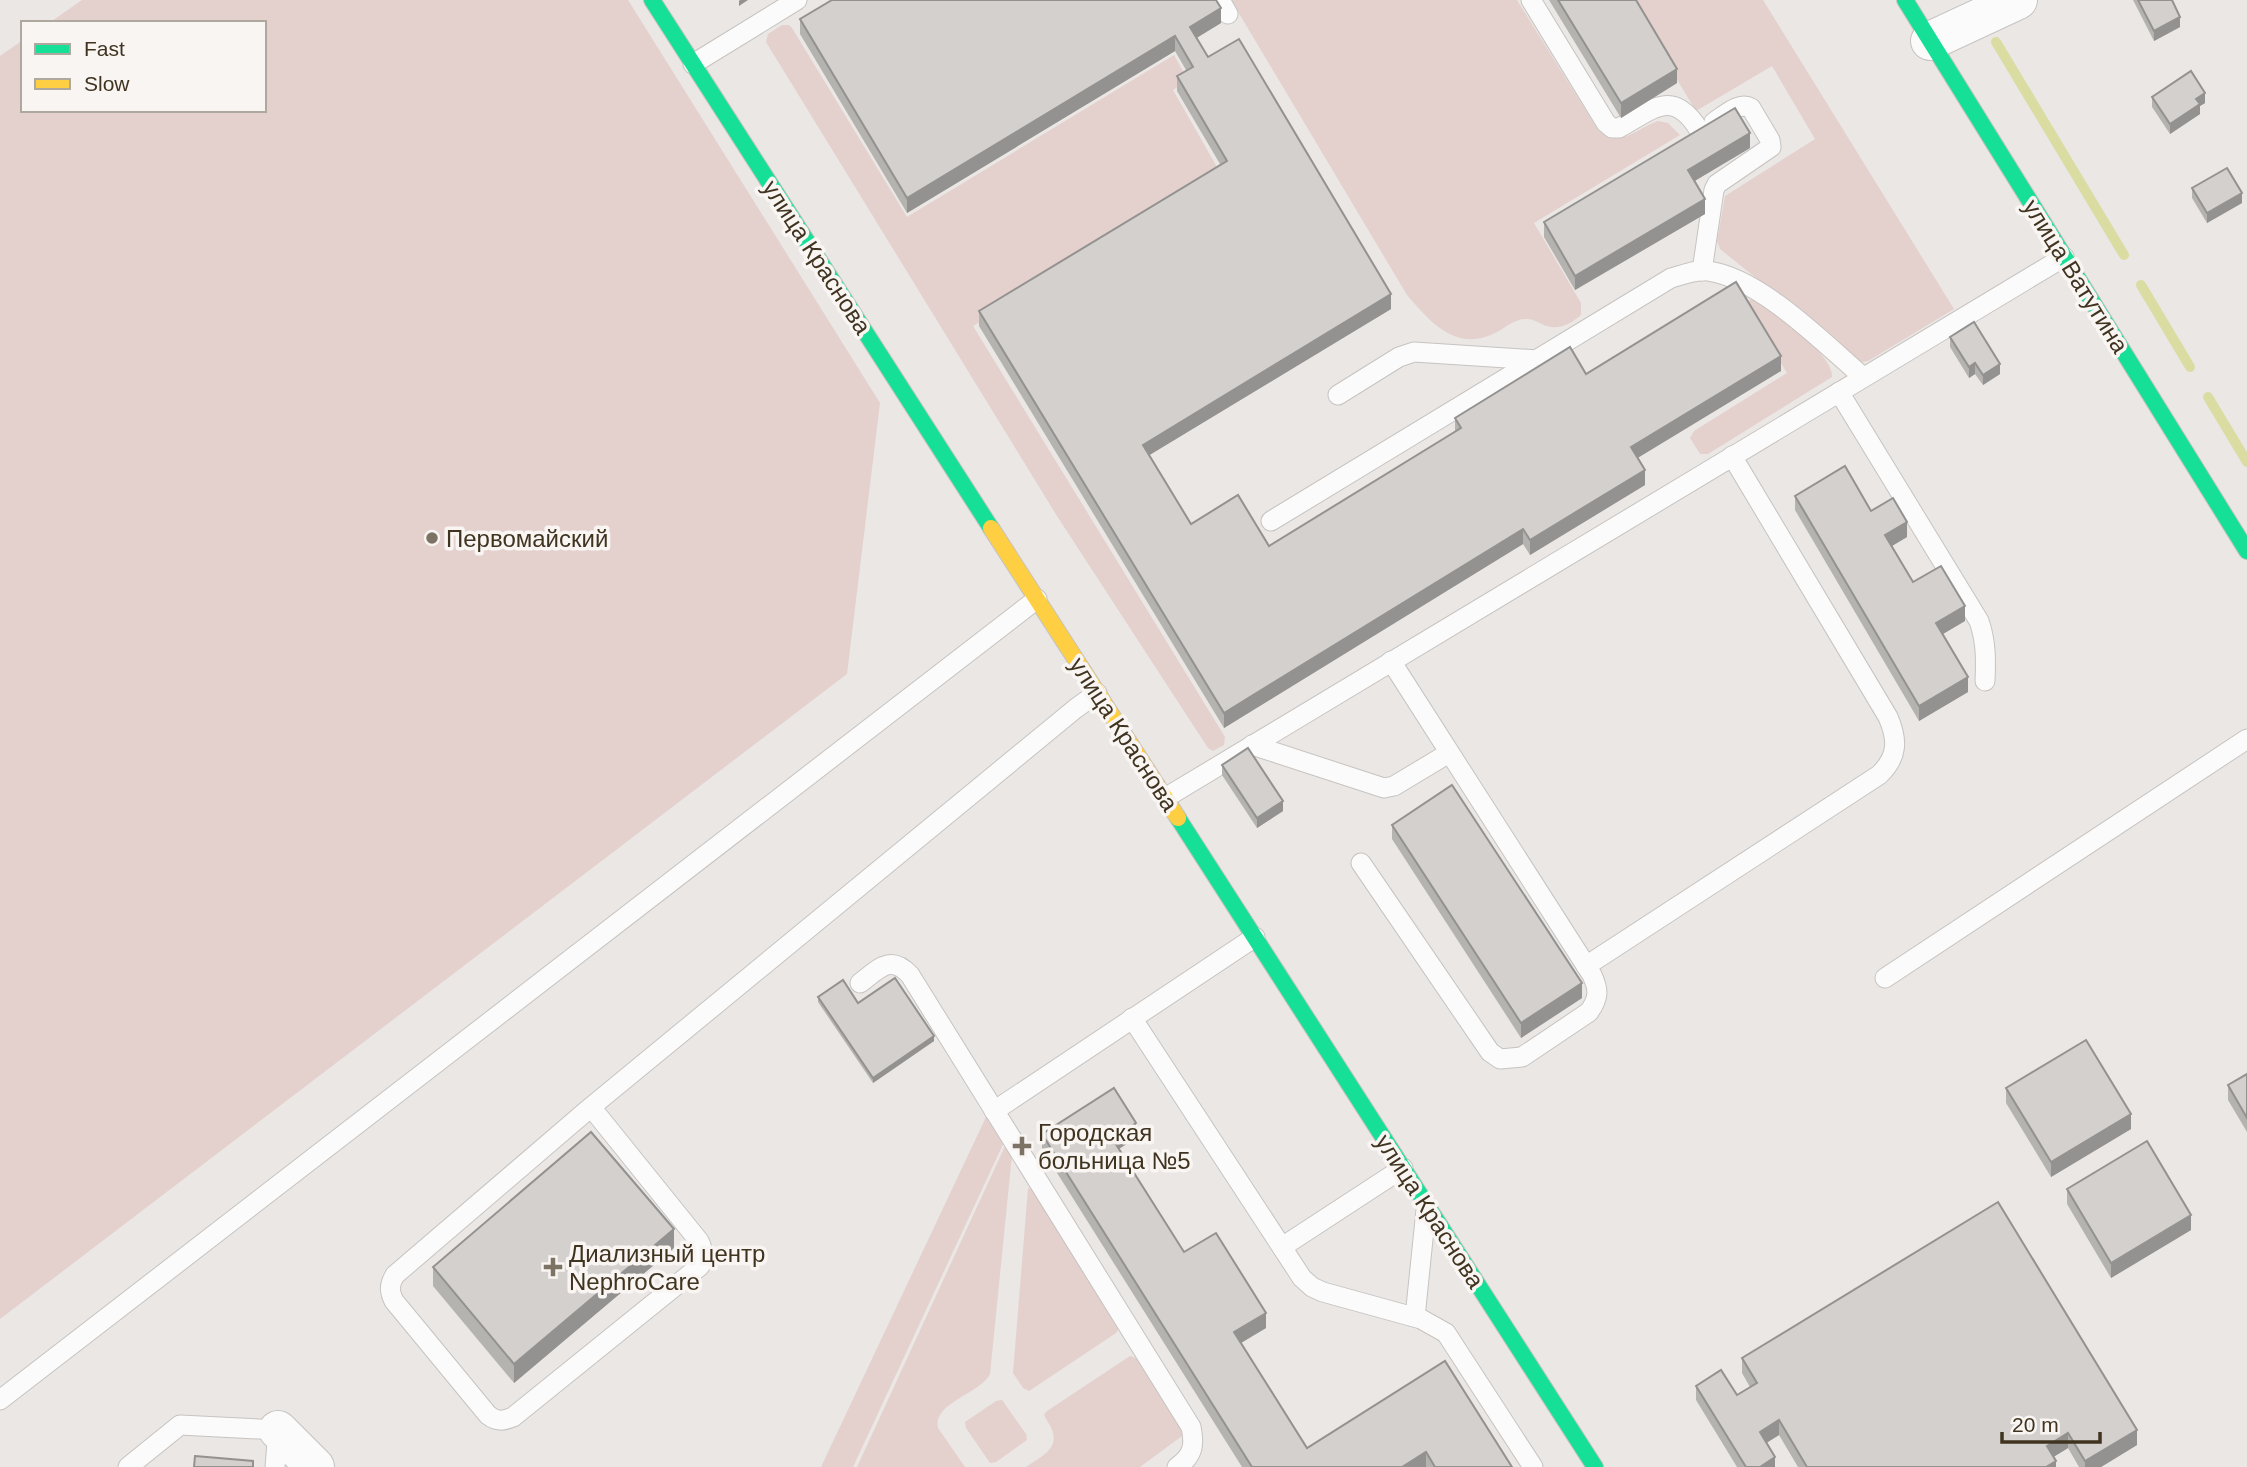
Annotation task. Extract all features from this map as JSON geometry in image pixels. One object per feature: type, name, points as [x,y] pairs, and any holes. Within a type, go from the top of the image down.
[{"type":"street","name":"улица Краснова","points":[[652,0],[1595,1467]]},
{"type":"street","name":"улица Ватутина","points":[[1905,0],[2247,551]]},
{"type":"street","points":[[1930,41],[2018,0]]},
{"type":"street","points":[[277,1449],[315,1467]]},
{"type":"lane","points":[[693,64],[797,0]]},
{"type":"lane","points":[[1531,0],[1606,123],[1612,128],[1619,128],[1658,106],[1667,104],[1685,112],[1699,131]]},
{"type":"lane","points":[[1678,143],[1746,105],[1751,108],[1770,140],[1771,148],[1717,184],[1702,271]]},
{"type":"lane","points":[[1165,797],[2064,257]]},
{"type":"lane","points":[[1271,521],[1671,278],[1702,271],[1732,278],[1761,294],[1803,325],[1863,377]]},
{"type":"lane","points":[[1338,395],[1399,357],[1414,352],[1538,360]]},
{"type":"lane","points":[[1839,391],[1979,621],[1987,658],[1985,681]]},
{"type":"lane","points":[[1586,966],[1879,775],[1890,765],[1893,756],[1894,731],[1888,716],[1732,456]]},
{"type":"lane","points":[[0,1399],[1037,599]]},
{"type":"lane","points":[[1361,863],[1490,1052],[1500,1059],[1522,1057],[1589,1012],[1596,1003],[1598,988],[1586,966],[1391,661]]},
{"type":"lane","points":[[592,1107],[699,1241],[704,1250],[703,1259],[700,1266],[513,1417],[504,1421],[495,1420],[488,1415],[394,1301],[390,1293],[390,1283],[395,1275],[592,1107],[1097,693]]},
{"type":"lane","points":[[1885,978],[2247,739]]},
{"type":"lane","points":[[1252,745],[1384,788],[1394,786],[1449,753]]},
{"type":"lane","points":[[994,1111],[1255,937]]},
{"type":"lane","points":[[860,983],[885,965],[894,963],[903,967],[1191,1427],[1194,1441],[1192,1452],[1177,1467]]},
{"type":"lane","points":[[1132,1018],[1302,1278],[1311,1287],[1415,1317],[1436,1325],[1446,1333],[1533,1467]]},
{"type":"lane","points":[[1282,1247],[1403,1168]]},
{"type":"lane","points":[[1415,1317],[1427,1206]]},
{"type":"lane","points":[[128,1467],[180,1425],[277,1449]]},
{"type":"shaded area","name":"Первомайский","points":[[82,0],[628,0],[880,403],[847,674],[0,1319],[0,56],[21,41],[21,112],[266,112],[266,21],[52,21]]},
{"type":"shaded area","points":[[1231,0],[1517,0],[1598,130],[1606,136],[1621,138],[1658,121],[1668,123],[1680,135],[1534,223],[1581,303],[1581,315],[1570,323],[1557,327],[1523,319],[1483,338],[1470,339],[1446,332],[1426,316],[1407,295]]},
{"type":"shaded area","points":[[1629,0],[1763,0],[1954,309],[1868,361],[1857,363],[1720,249],[1717,241],[1725,196],[1815,139],[1772,66],[1696,111]]},
{"type":"shaded area","points":[[782,25],[792,28],[907,217],[1174,55],[1188,80],[1173,90],[1221,174],[973,326],[1225,737],[1224,745],[1213,751],[1208,748],[1057,516],[766,42],[768,34]]},
{"type":"shaded area","points":[[1751,299],[1800,332],[1823,357],[1832,377],[1708,454],[1700,454],[1690,438],[1694,431],[1787,373],[1747,306]]},
{"type":"shaded area","points":[[987,1115],[1004,1142],[853,1467],[821,1467]]},
{"type":"shaded area","points":[[1006,1144],[1012,1155],[990,1374],[985,1381],[949,1405],[938,1419],[938,1428],[965,1467],[857,1467]]},
{"type":"shaded area","points":[[1028,1188],[1032,1189],[1119,1328],[1116,1333],[1029,1391],[1023,1388],[1013,1373]]},
{"type":"shaded area","points":[[1130,1356],[1136,1358],[1182,1430],[1182,1436],[1140,1467],[1026,1467],[1047,1452],[1053,1443],[1052,1430],[1044,1415],[1047,1411]]},
{"type":"shaded area","points":[[1002,1400],[1026,1434],[1027,1440],[996,1462],[990,1463],[966,1428],[965,1422],[996,1401]]},
{"type":"building","points":[[832,0],[1216,0],[1221,8],[1190,27],[1208,57],[1239,39],[1391,294],[1143,445],[1191,524],[1238,495],[1269,546],[1461,428],[1455,418],[1570,347],[1586,374],[1736,282],[1781,356],[1631,447],[1645,470],[1530,540],[1523,529],[1224,713],[979,311],[1227,161],[1177,76],[1193,67],[1175,36],[907,198],[800,19]]},
{"type":"building","points":[[1558,0],[1636,0],[1677,69],[1621,103]]},
{"type":"building","points":[[2138,0],[2172,0],[2180,17],[2154,31]]},
{"type":"building","points":[[2191,71],[2205,93],[2196,99],[2200,104],[2170,124],[2152,97]]},
{"type":"building","points":[[1735,108],[1750,133],[1688,170],[1705,199],[1575,276],[1544,222]]},
{"type":"building","points":[[2227,168],[2242,193],[2207,213],[2192,188]]},
{"type":"building","points":[[1974,322],[2000,364],[1983,375],[1975,363],[1969,367],[1950,337]]},
{"type":"building","points":[[1845,466],[1871,511],[1893,498],[1907,522],[1885,535],[1913,582],[1941,566],[1965,606],[1936,623],[1968,677],[1919,706],[1795,496]]},
{"type":"building","points":[[1248,748],[1283,801],[1257,818],[1222,765]]},
{"type":"building","points":[[1452,785],[1582,983],[1521,1023],[1392,825]]},
{"type":"building","points":[[895,978],[934,1036],[873,1078],[818,997],[843,980],[858,1003]]},
{"type":"building","points":[[2086,1040],[2131,1114],[2051,1162],[2006,1088]]},
{"type":"building","points":[[2247,1074],[2247,1118],[2228,1085]]},
{"type":"building","points":[[1114,1088],[1136,1123],[1112,1138],[1184,1252],[1216,1233],[1266,1313],[1234,1332],[1307,1448],[1445,1361],[1512,1467],[1435,1467],[1426,1452],[1402,1467],[1252,1467],[1042,1134]]},
{"type":"building","name":"Диализный центр NephroCare","points":[[591,1132],[674,1229],[514,1364],[433,1267]]},
{"type":"building","points":[[2147,1141],[2191,1215],[2111,1263],[2067,1189]]},
{"type":"building","points":[[1998,1202],[2137,1430],[2085,1461],[2068,1433],[2047,1446],[2056,1461],[2046,1467],[1807,1467],[1779,1420],[1760,1432],[1775,1457],[1760,1467],[1746,1467],[1696,1386],[1721,1370],[1737,1395],[1757,1383],[1742,1358]]},
{"type":"building","points":[[195,1456],[253,1461],[253,1467],[194,1467]]},
{"type":"waterway","points":[[1996,42],[2124,255]]},
{"type":"waterway","points":[[2141,285],[2190,367]]},
{"type":"waterway","points":[[2208,397],[2247,462]]},
{"type":"traffic: fast","points":[[652,0],[991,528]]},
{"type":"traffic: fast","points":[[1905,0],[2247,551]]},
{"type":"traffic: fast","points":[[1178,818],[1595,1467]]},
{"type":"traffic: slow","points":[[991,528],[1178,818]]},
{"type":"place","name":"Первомайский","points":[[432,538]]},
{"type":"place","name":"Городская больница №5","points":[[1022,1146]]},
{"type":"place","name":"Диализный центр NephroCare","points":[[553,1267]]}]
